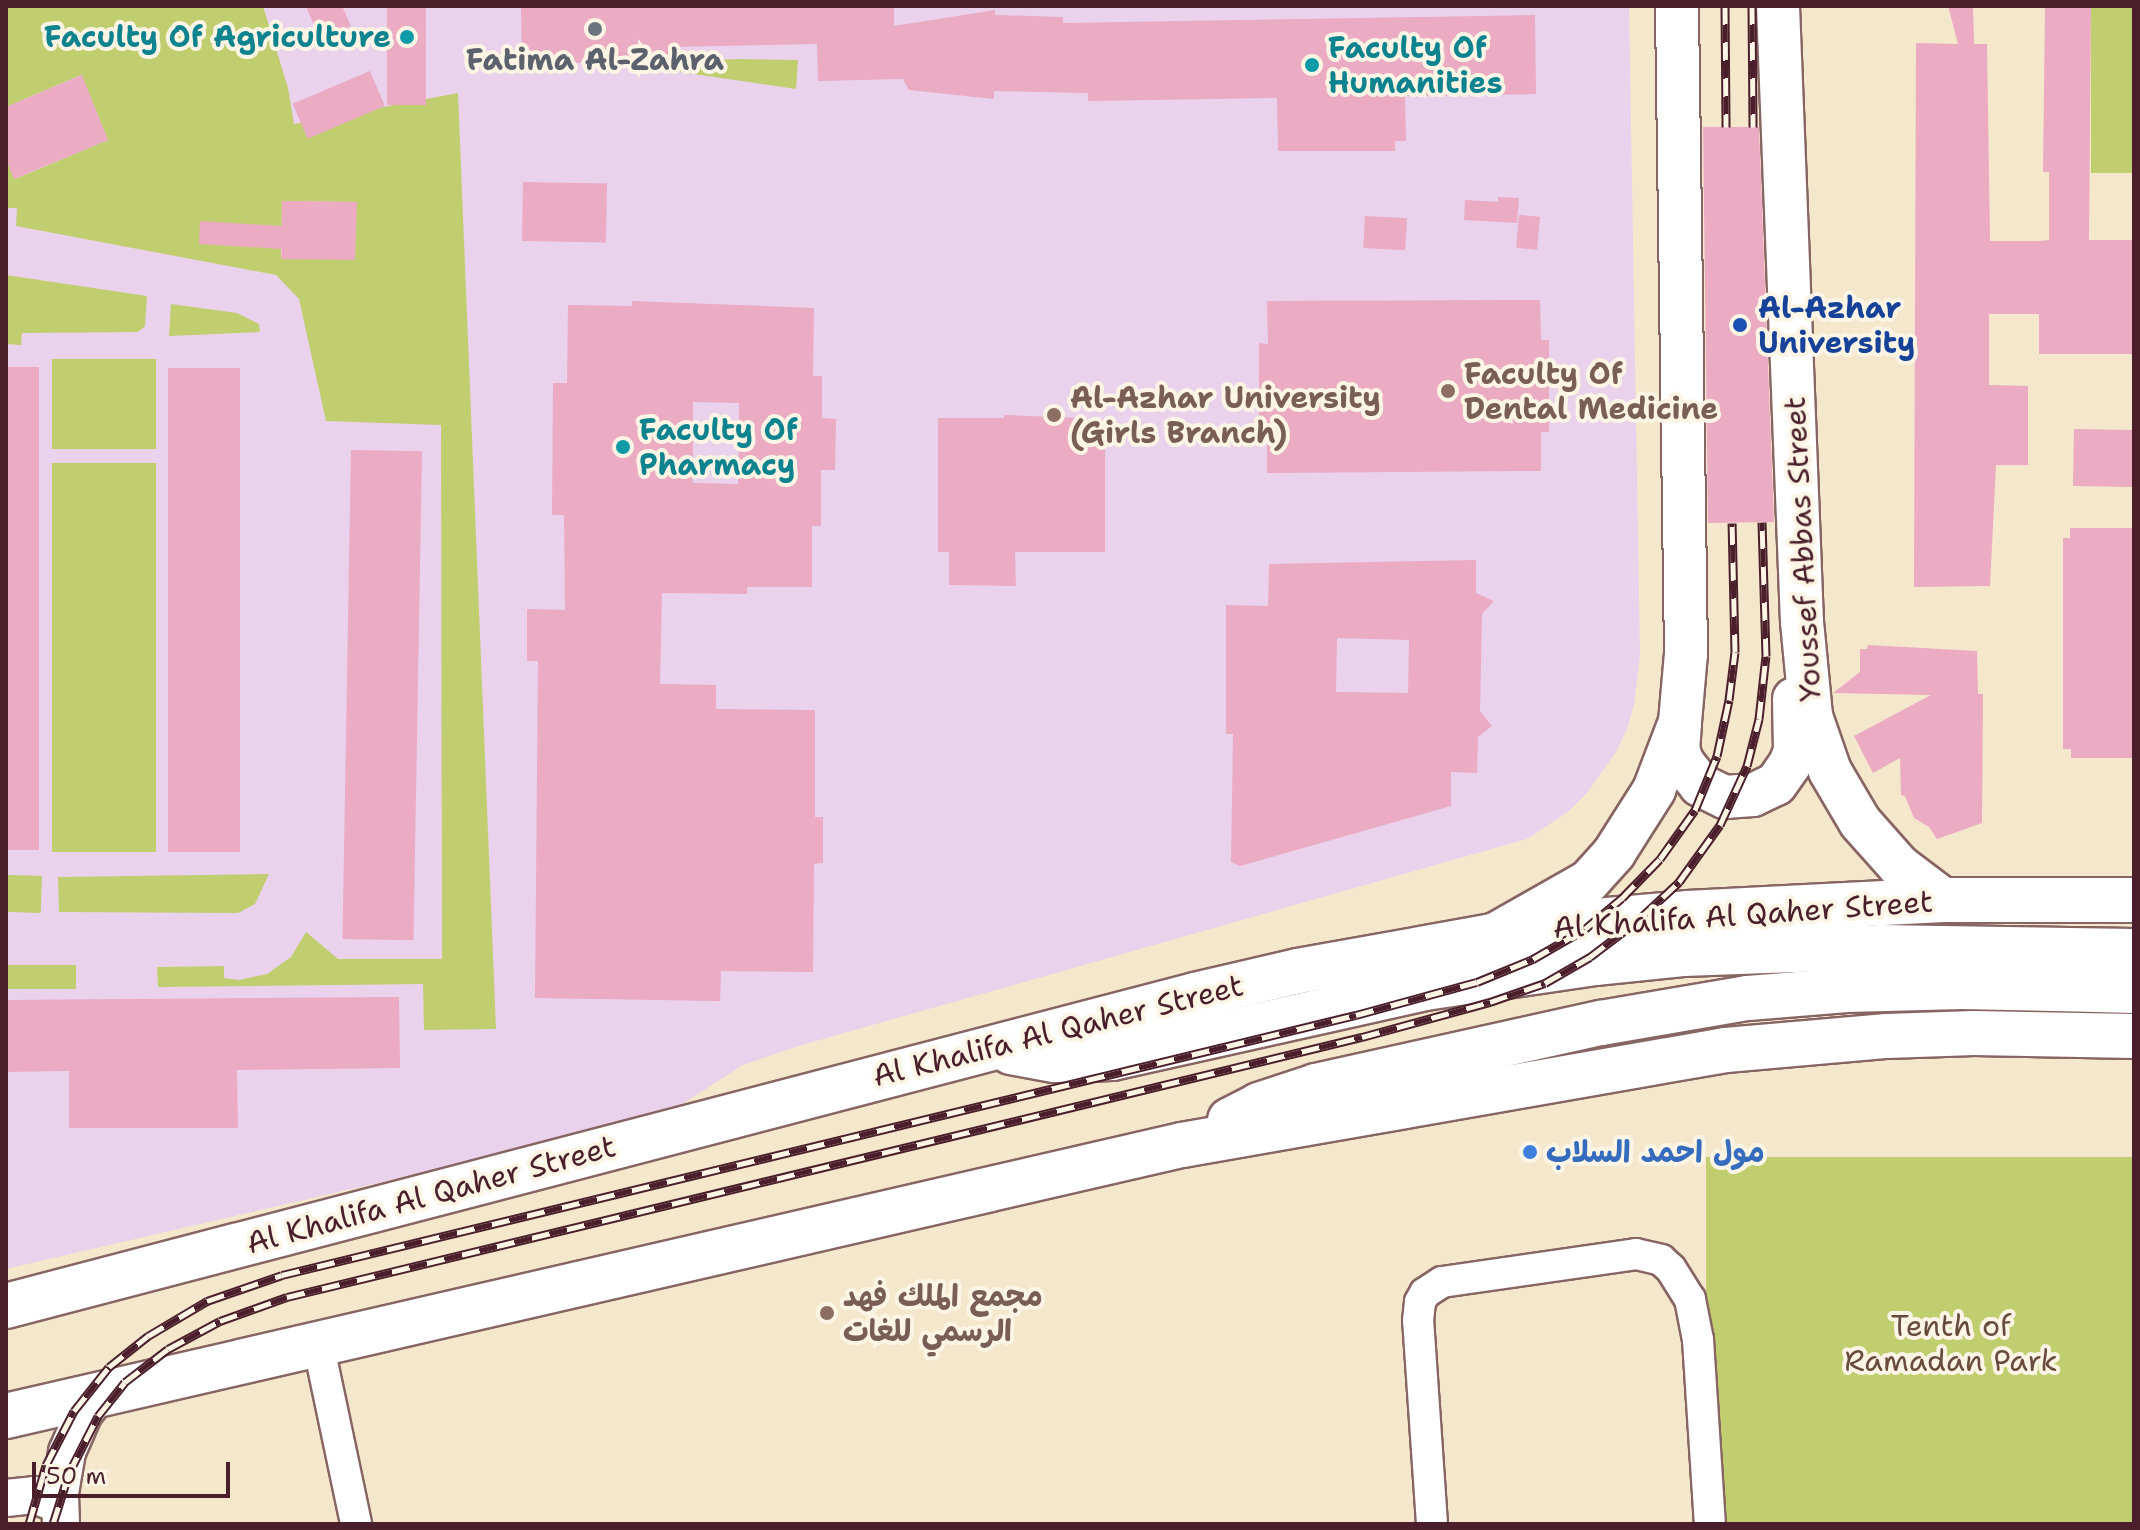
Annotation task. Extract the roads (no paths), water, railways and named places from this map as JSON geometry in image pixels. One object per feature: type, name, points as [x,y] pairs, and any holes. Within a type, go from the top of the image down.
[{"type":"main road","points":[[1677,6],[1686,654],[1677,736],[1683,763],[1700,785],[1725,797],[1740,798],[1776,784],[1795,751],[1793,660],[1802,622]]},
{"type":"main road","name":"Youssef Abbas Street","points":[[1778,6],[1802,622],[1811,716],[1830,771],[1860,822],[1899,866],[1944,900]]},
{"type":"main road","points":[[1493,936],[1589,881],[1614,853],[1654,790],[1680,722]]},
{"type":"main road","name":"Al Khalifa Al Qaher Street","points":[[6,1306],[993,1047],[1298,971],[1493,936],[1672,914],[1944,900],[2134,900]]},
{"type":"main road","points":[[993,1047],[1054,1060],[1112,1058],[1425,988],[1580,965],[1683,954],[1880,947],[2134,951]]},
{"type":"main road","points":[[1182,1145],[1259,1105],[1316,1086],[1674,1009],[1748,998],[1847,990],[1962,987],[2134,991]]},
{"type":"main road","points":[[6,1416],[1182,1145],[1726,1050],[1801,1042],[1974,1033],[2134,1036]]},
{"type":"street","points":[[1432,1524],[1418,1321],[1425,1293],[1442,1282],[1636,1254],[1661,1260],[1681,1283],[1694,1317],[1710,1524]]},
{"type":"street","points":[[318,1343],[356,1524]]},
{"type":"street","points":[[6,1498],[34,1495],[60,1514],[67,1452],[84,1413],[97,1397]]},
{"type":"railway","points":[[1725,6],[1726,127]]},
{"type":"railway","points":[[1752,6],[1753,127]]},
{"type":"railway","points":[[53,1524],[69,1473],[98,1416],[125,1382],[168,1349],[220,1321],[287,1297],[1362,1037],[1490,1002],[1545,983],[1590,957],[1636,922],[1679,882],[1720,825],[1747,766],[1759,719],[1766,656],[1762,522]]},
{"type":"railway","points":[[29,1524],[46,1465],[74,1411],[109,1367],[148,1336],[207,1301],[282,1275],[1356,1015],[1477,982],[1533,959],[1585,929],[1622,898],[1660,859],[1695,810],[1717,756],[1735,652],[1732,523]]},
{"type":"place","name":"Fatima Al-Zahra","points":[[595,29]]},
{"type":"place","name":"Faculty Of Agriculture","points":[[407,37]]},
{"type":"place","name":"Faculty Of Humanities","points":[[1312,65]]},
{"type":"place","name":"Al-Azhar University","points":[[1740,325]]},
{"type":"place","name":"Faculty Of Dental Medicine","points":[[1448,391]]},
{"type":"place","name":"Al-Azhar University (Girls Branch)","points":[[1054,415]]},
{"type":"place","name":"Faculty Of Pharmacy","points":[[623,447]]},
{"type":"place","name":"مول احمد السلاب","points":[[1530,1152]]},
{"type":"place","name":"مجمع الملك فهد الرسمي للغات","points":[[827,1313]]},
{"type":"park label","name":"Tenth of Ramadan Park","points":[[1951,1343]]}]
